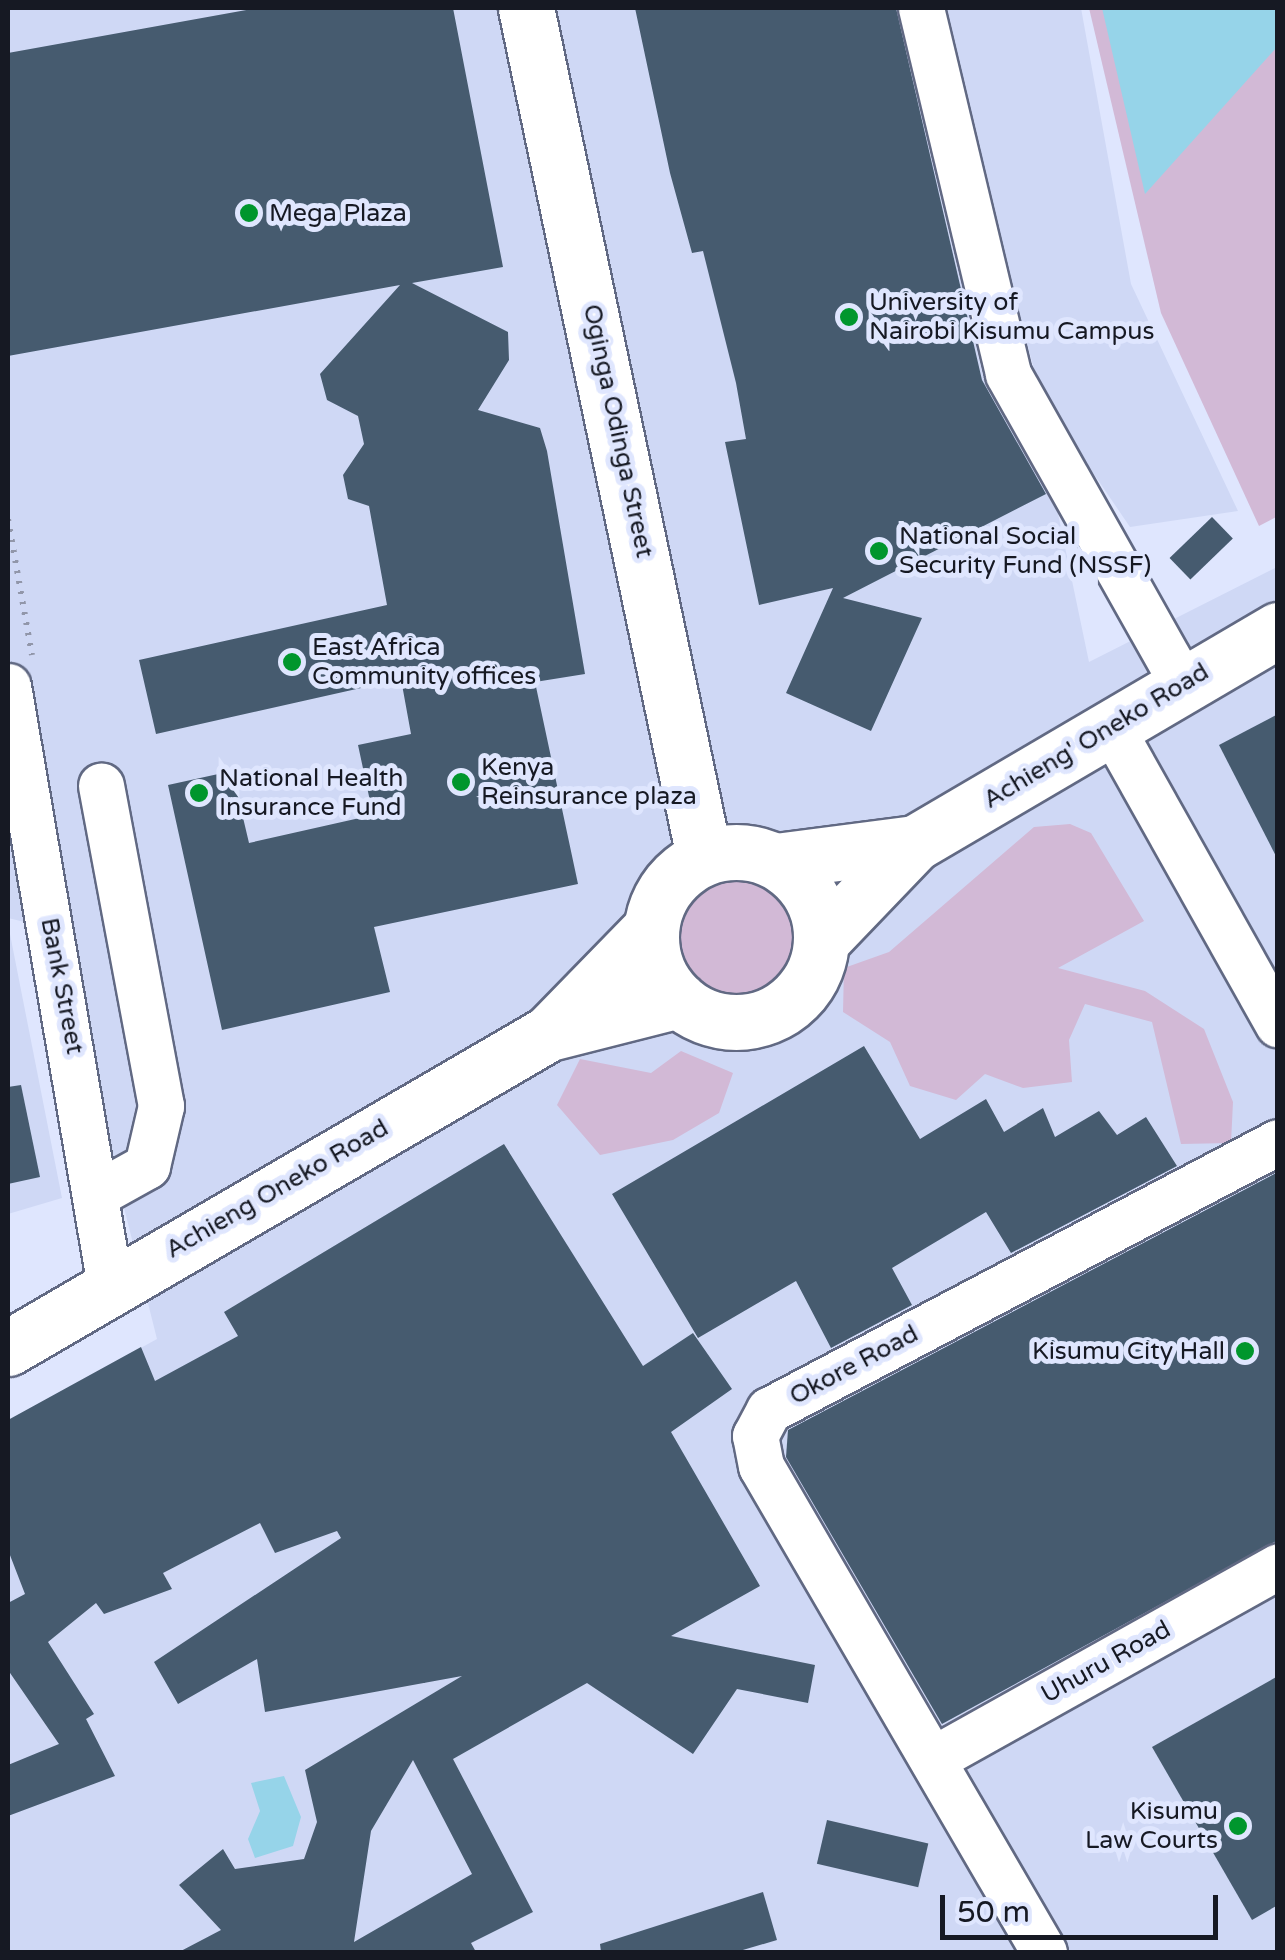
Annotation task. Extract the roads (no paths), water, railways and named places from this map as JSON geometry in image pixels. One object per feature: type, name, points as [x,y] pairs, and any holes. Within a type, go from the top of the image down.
[{"type":"main road","name":"Oginga Odinga Street","points":[[526,8],[737,856]]},
{"type":"main road","name":"Oginga Odinga Street","points":[[556,8],[737,856]]},
{"type":"main road","name":"Achieng' Oneko Road","points":[[822,940],[915,843],[1278,630]]},
{"type":"main road","name":"Achieng' Oneko Road","points":[[737,856],[915,843]]},
{"type":"main road","points":[[737,856],[811,894],[822,940],[810,979],[782,1009],[729,1022],[679,1000],[662,980],[651,928],[672,880],[737,856]]},
{"type":"main road","name":"Achieng Oneko Road","points":[[17,1332],[110,1286],[548,1033],[651,928]]},
{"type":"main road","name":"Achieng Oneko Road","points":[[548,1033],[679,1000]]},
{"type":"street","points":[[921,8],[1008,374],[1183,684]]},
{"type":"street","name":"Bank Street","points":[[8,686],[100,1192],[110,1286]]},
{"type":"street","points":[[1111,727],[1278,1024]]},
{"type":"street","points":[[100,786],[161,1106],[148,1166],[100,1192]]},
{"type":"street","name":"Okore Road","points":[[1044,1952],[935,1758],[761,1466],[755,1436],[770,1410],[1278,1142]]},
{"type":"street","name":"Uhuru Road","points":[[935,1758],[1278,1566]]},
{"type":"place","name":"Mega Plaza","points":[[249,213]]},
{"type":"place","name":"University of Nairobi Kisumu Campus","points":[[849,317]]},
{"type":"place","name":"National Social Security Fund (NSSF)","points":[[879,551]]},
{"type":"place","name":"East Africa Community offices","points":[[292,662]]},
{"type":"place","name":"Kenya Reinsurance plaza","points":[[461,782]]},
{"type":"place","name":"National Health Insurance Fund","points":[[199,793]]},
{"type":"place","name":"Kisumu City Hall","points":[[1245,1351]]},
{"type":"place","name":"Kisumu Law Courts","points":[[1238,1826]]}]
